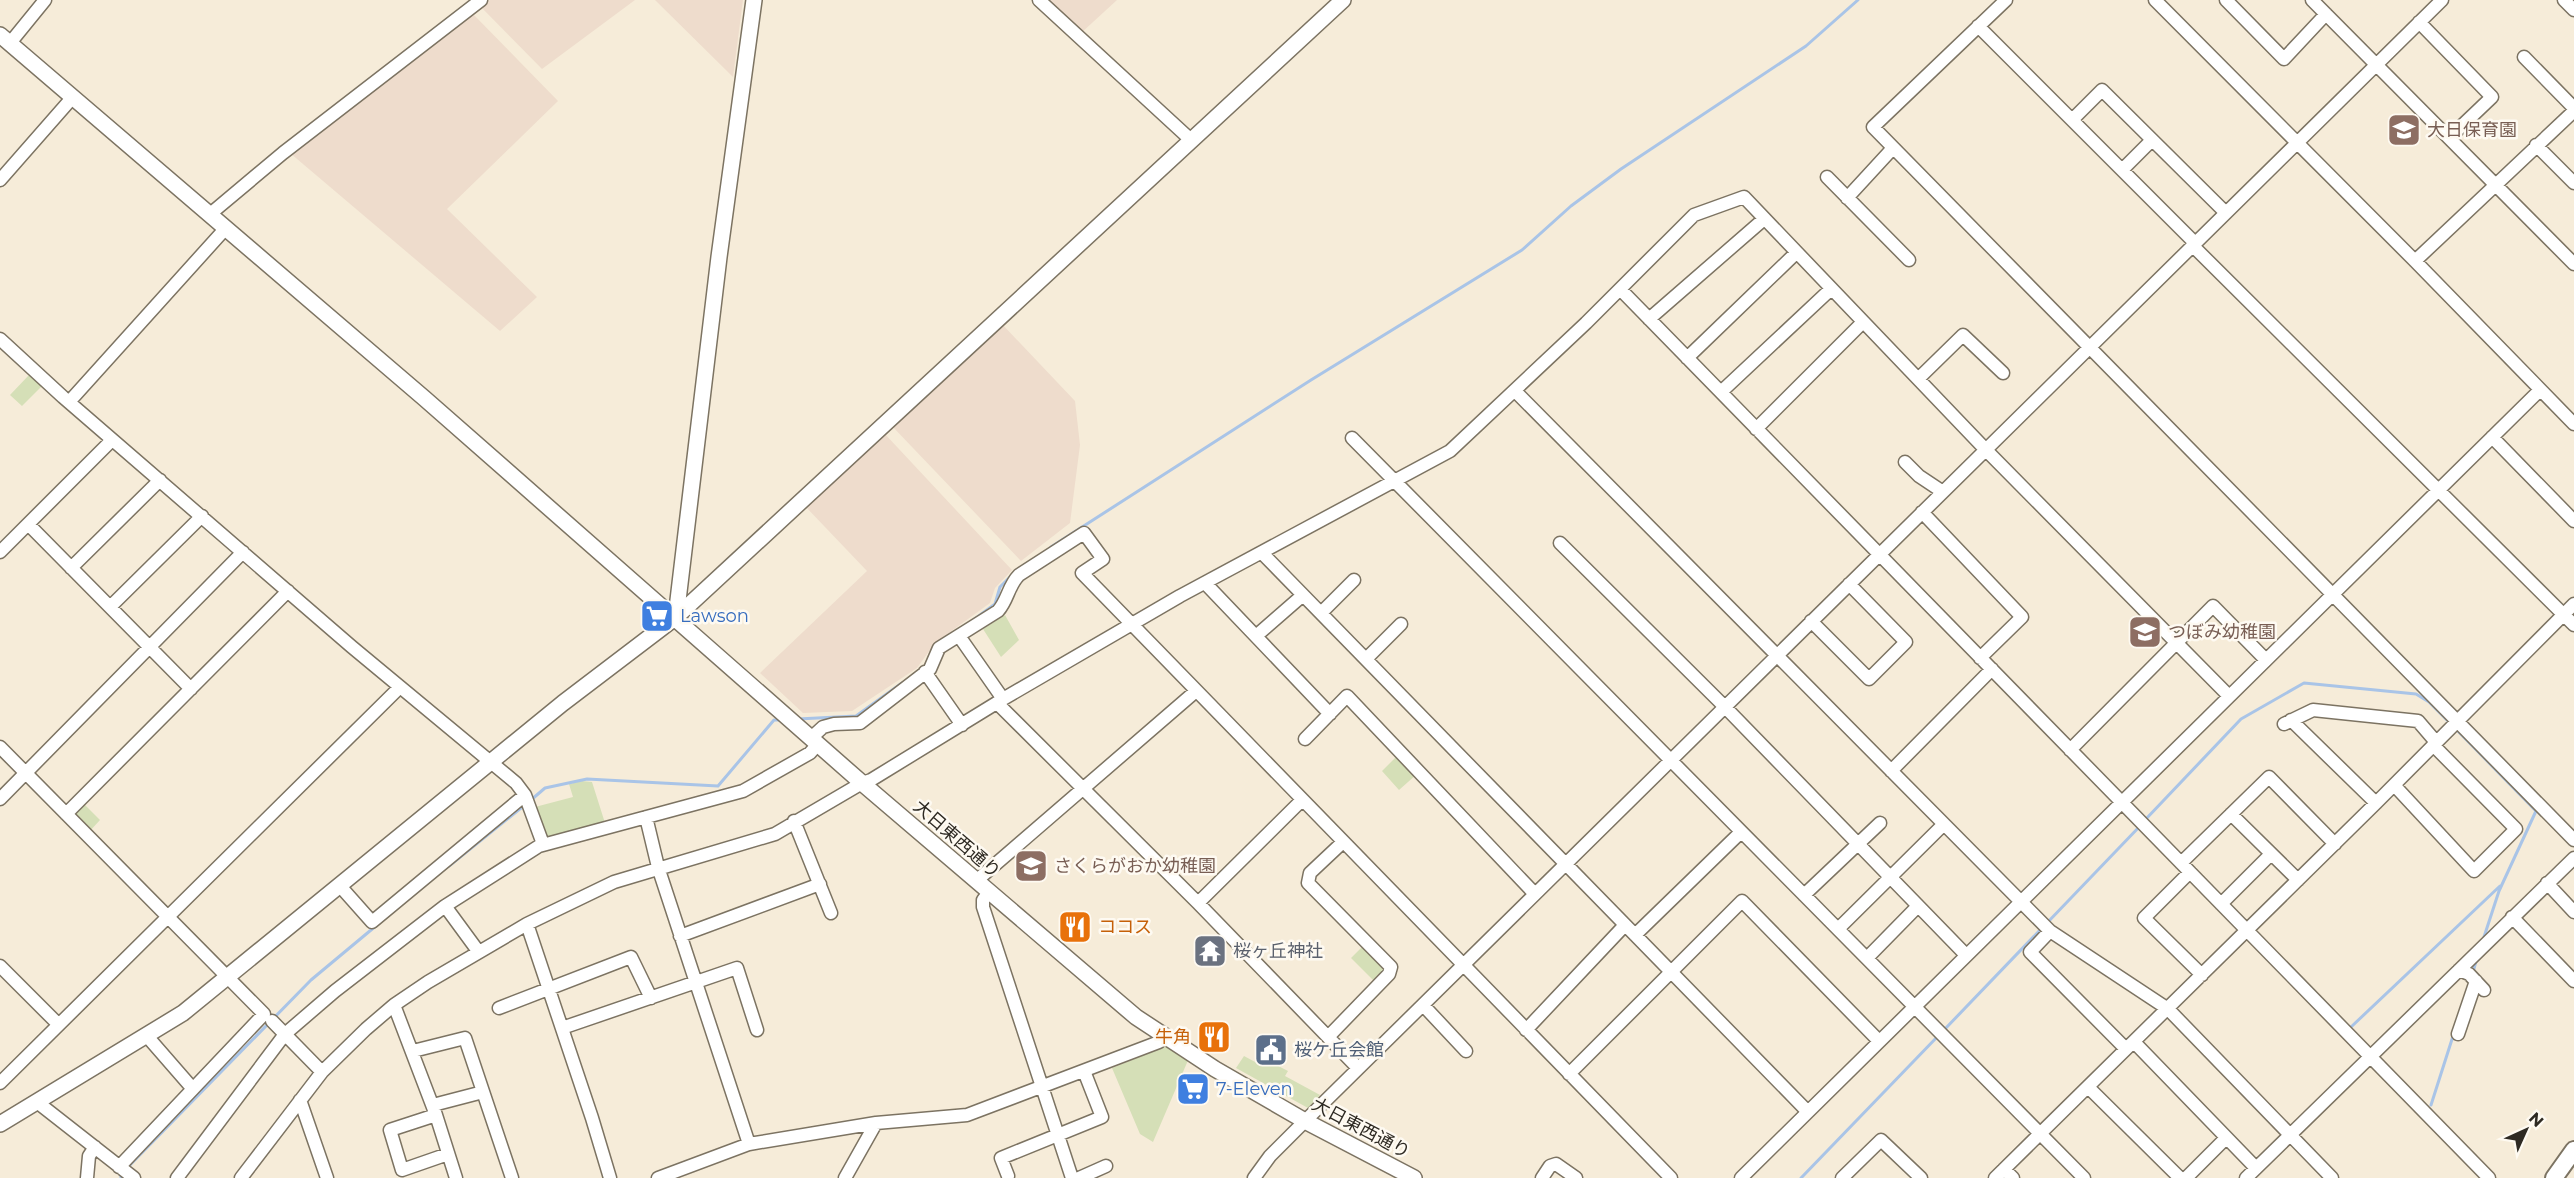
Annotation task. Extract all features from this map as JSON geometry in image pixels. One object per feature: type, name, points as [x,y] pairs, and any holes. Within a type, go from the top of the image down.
[{"type":"main road","points":[[2554,1178],[2574,1150]]},
{"type":"street","points":[[5,39],[45,0]]},
{"type":"street","points":[[209,215],[283,153],[481,0]]},
{"type":"street","points":[[676,617],[719,257],[754,0]]},
{"type":"street","points":[[1039,0],[1191,140]]},
{"type":"street","points":[[0,1124],[183,1013],[491,761],[676,617],[1343,0]]},
{"type":"street","points":[[2006,0],[1873,127],[2333,594],[2453,723],[2574,840]]},
{"type":"street","points":[[2155,0],[2574,424]]},
{"type":"street","points":[[2226,0],[2284,59],[2326,14]]},
{"type":"street","points":[[2312,0],[2574,264]]},
{"type":"street","points":[[1254,1178],[1270,1156],[1358,1068],[2442,0]]},
{"type":"street","points":[[2564,0],[2574,10]]},
{"type":"street","points":[[2419,22],[2492,97],[2449,138]]},
{"type":"street","points":[[1978,26],[2574,625]]},
{"type":"street","name":"大日東西通り","points":[[5,39],[676,617],[862,783],[1136,1017],[1162,1036],[1305,1121],[1414,1178]]},
{"type":"street","points":[[2415,261],[2574,110],[2524,57]]},
{"type":"street","points":[[2073,120],[2102,90],[2226,213]]},
{"type":"street","points":[[0,180],[72,98]]},
{"type":"street","points":[[2122,170],[2152,140]]},
{"type":"street","points":[[2536,145],[2574,183]]},
{"type":"street","points":[[1847,198],[1893,147]]},
{"type":"street","points":[[1827,177],[1909,260]]},
{"type":"street","points":[[241,1178],[322,1072],[394,1005],[478,951],[527,924],[614,882],[658,867],[775,834],[1205,583],[1450,451],[1515,391],[1694,215],[1744,197],[1986,450],[2229,696]]},
{"type":"street","points":[[1649,319],[1764,219]]},
{"type":"street","points":[[69,402],[225,229]]},
{"type":"street","points":[[1687,358],[1796,253]]},
{"type":"street","points":[[1620,289],[2489,1178]]},
{"type":"street","points":[[1721,392],[1831,289]]},
{"type":"street","points":[[1756,429],[1863,322]]},
{"type":"street","points":[[1917,379],[1963,335],[2003,373]]},
{"type":"street","points":[[0,339],[112,440],[399,687],[516,783],[525,795],[543,844]]},
{"type":"street","points":[[1741,1178],[2540,390]]},
{"type":"street","points":[[1515,391],[2050,931],[2168,1009],[2332,1178]]},
{"type":"street","points":[[2492,437],[2574,521]]},
{"type":"street","points":[[1352,438],[2084,1178]]},
{"type":"street","points":[[0,552],[112,440]]},
{"type":"street","points":[[1905,462],[1919,476],[1943,492]]},
{"type":"street","points":[[71,568],[160,480]]},
{"type":"street","points":[[1922,512],[2022,617],[1980,658]]},
{"type":"street","points":[[110,607],[202,516]]},
{"type":"street","points":[[29,525],[191,689]]},
{"type":"street","points":[[177,1178],[285,1034],[335,991],[445,906],[543,844],[743,791],[810,753],[823,727],[834,724],[861,723],[930,669],[939,648],[1003,605],[1009,587],[1020,575],[1084,532],[1103,559],[1082,573],[1671,1178]]},
{"type":"street","points":[[1560,543],[1725,707],[1966,956]]},
{"type":"street","points":[[0,799],[243,552]]},
{"type":"street","points":[[1262,553],[1808,1112]]},
{"type":"street","points":[[1320,613],[1354,580]]},
{"type":"street","points":[[1205,583],[1330,714]]},
{"type":"street","points":[[1811,621],[1869,679],[1906,642],[1849,584]]},
{"type":"street","points":[[66,814],[288,591]]},
{"type":"street","points":[[1256,636],[1303,595]]},
{"type":"street","points":[[2004,1175],[2040,1134],[2574,604]]},
{"type":"street","points":[[2070,750],[2212,606],[2266,660]]},
{"type":"street","points":[[1366,659],[1401,624]]},
{"type":"street","points":[[959,636],[1000,701],[1082,789],[1358,1068]]},
{"type":"street","points":[[1892,771],[1992,669]]},
{"type":"street","points":[[925,672],[962,724]]},
{"type":"street","points":[[0,1083],[399,687]]},
{"type":"street","points":[[976,881],[1196,691]]},
{"type":"street","points":[[1305,739],[1347,696],[1535,894]]},
{"type":"street","points":[[2376,803],[2287,722],[2313,710],[2418,721],[2434,743],[2516,829],[2474,871],[2394,785]]},
{"type":"street","points":[[0,747],[264,1014],[119,1167]]},
{"type":"street","points":[[2202,975],[2144,918],[2231,814],[2269,777],[2334,844]]},
{"type":"street","points":[[340,885],[372,922],[525,795]]},
{"type":"street","points":[[1197,903],[1302,800]]},
{"type":"street","points":[[2231,814],[2298,880]]},
{"type":"street","points":[[646,817],[658,867],[749,1144]]},
{"type":"street","points":[[794,821],[831,914]]},
{"type":"street","points":[[1804,895],[1880,823]]},
{"type":"street","points":[[1838,929],[1944,824]]},
{"type":"street","points":[[1635,935],[1741,832]]},
{"type":"street","points":[[1328,1037],[1389,975],[1391,968],[1308,883],[1310,873],[1344,842]]},
{"type":"street","points":[[2221,904],[2271,854]]},
{"type":"street","points":[[2246,1178],[2574,858]]},
{"type":"street","points":[[2547,883],[2574,912]]},
{"type":"street","points":[[680,936],[820,884]]},
{"type":"street","points":[[989,892],[983,900],[983,907],[1072,1178]]},
{"type":"street","points":[[1569,1074],[1742,901],[1879,1041]]},
{"type":"street","points":[[445,906],[478,951]]},
{"type":"street","points":[[1867,958],[1918,906]]},
{"type":"street","points":[[2512,916],[2574,981]]},
{"type":"street","points":[[527,924],[610,1178]]},
{"type":"street","points":[[1526,1030],[1625,925]]},
{"type":"street","points":[[2050,931],[2030,952],[2256,1168]]},
{"type":"street","points":[[499,1008],[631,957],[651,998]]},
{"type":"street","points":[[0,966],[58,1024]]},
{"type":"street","points":[[562,1028],[737,968],[757,1030]]},
{"type":"street","points":[[2458,1034],[2480,985],[2469,974],[2459,970]]},
{"type":"street","points":[[394,1005],[435,1110],[456,1178]]},
{"type":"street","points":[[1423,1005],[1466,1051]]},
{"type":"street","points":[[272,1021],[322,1072]]},
{"type":"street","points":[[146,1035],[193,1089]]},
{"type":"street","points":[[658,1178],[749,1144],[876,1123],[967,1115],[1159,1042],[1162,1036]]},
{"type":"street","points":[[412,1051],[465,1038],[512,1178]]},
{"type":"street","points":[[1008,1176],[1001,1158],[1102,1117],[1084,1071]]},
{"type":"street","points":[[2088,1087],[2180,1178]]},
{"type":"street","points":[[448,1154],[402,1170],[390,1130],[483,1092]]},
{"type":"street","points":[[300,1100],[327,1178]]},
{"type":"street","points":[[37,1102],[132,1178]]},
{"type":"street","points":[[845,1178],[876,1123]]},
{"type":"street","points":[[2186,1178],[2226,1138]]},
{"type":"street","points":[[1845,1177],[1881,1140],[1921,1178]]},
{"type":"street","points":[[87,1178],[89,1156],[95,1147]]},
{"type":"street","points":[[1542,1178],[1550,1166],[1556,1164],[1576,1178]]},
{"type":"street","points":[[1079,1178],[1106,1166]]},
{"type":"shaded area","points":[[490,0],[635,0],[542,69],[481,7]]},
{"type":"shaded area","points":[[655,0],[743,0],[733,77]]},
{"type":"shaded area","points":[[1044,0],[1117,0],[1080,34]]},
{"type":"shaded area","points":[[473,14],[558,101],[447,209],[537,297],[500,331],[290,153]]},
{"type":"shaded area","points":[[1001,323],[1075,401],[1080,445],[1070,523],[1021,561],[891,425]]},
{"type":"shaded area","points":[[884,433],[1012,570],[995,588],[990,603],[935,643],[917,668],[852,711],[803,713],[760,673],[867,571],[804,505]]},
{"type":"green space","points":[[29,375],[33,375],[43,385],[22,406],[10,395]]},
{"type":"green space","points":[[1005,615],[1019,640],[1001,657],[983,629]]},
{"type":"green space","points":[[1398,755],[1417,774],[1399,790],[1382,771]]},
{"type":"green space","points":[[582,781],[592,782],[605,823],[548,841],[535,807],[573,797],[569,784]]},
{"type":"green space","points":[[82,802],[100,820],[89,832],[72,812]]},
{"type":"green space","points":[[1364,945],[1380,960],[1384,972],[1375,982],[1351,958]]},
{"type":"green space","points":[[1167,1046],[1189,1058],[1153,1142],[1140,1134],[1112,1068]]},
{"type":"green space","points":[[1244,1056],[1257,1063],[1261,1057],[1288,1071],[1285,1076],[1320,1095],[1308,1108],[1236,1068]]},
{"type":"waterway","points":[[1051,547],[1311,380],[1522,250],[1571,206],[1621,169],[1806,46],[1858,0]]},
{"type":"waterway","points":[[972,621],[995,604],[1000,587],[1011,576]]},
{"type":"waterway","points":[[798,719],[856,716],[902,683]]},
{"type":"waterway","points":[[2145,820],[2241,719],[2304,683],[2416,694],[2429,702],[2449,722]]},
{"type":"waterway","points":[[531,800],[545,788],[587,779],[718,786],[774,720],[783,720]]},
{"type":"waterway","points":[[2454,727],[2536,811],[2499,891],[2483,940]]},
{"type":"waterway","points":[[449,866],[526,804]]},
{"type":"waterway","points":[[2046,924],[2141,825]]},
{"type":"waterway","points":[[2351,1027],[2500,886]]},
{"type":"waterway","points":[[129,1166],[311,980],[377,925]]},
{"type":"waterway","points":[[1944,1030],[2041,929]]},
{"type":"waterway","points":[[2473,972],[2477,958]]},
{"type":"waterway","points":[[2431,1105],[2454,1033]]},
{"type":"waterway","points":[[1801,1178],[1939,1035]]},
{"type":"place","name":"大日保育園","points":[[2404,130]]},
{"type":"place","name":"Lawson","points":[[657,616]]},
{"type":"place","name":"つぼみ幼稚園","points":[[2145,632]]},
{"type":"place","name":"さくらがおか幼稚園","points":[[1031,866]]},
{"type":"place","name":"ココス","points":[[1075,927]]},
{"type":"place","name":"桜ヶ丘神社","points":[[1210,951]]},
{"type":"place","name":"牛角","points":[[1214,1037]]},
{"type":"place","name":"桜ケ丘会館","points":[[1271,1050]]},
{"type":"place","name":"7-Eleven","points":[[1193,1089]]}]
